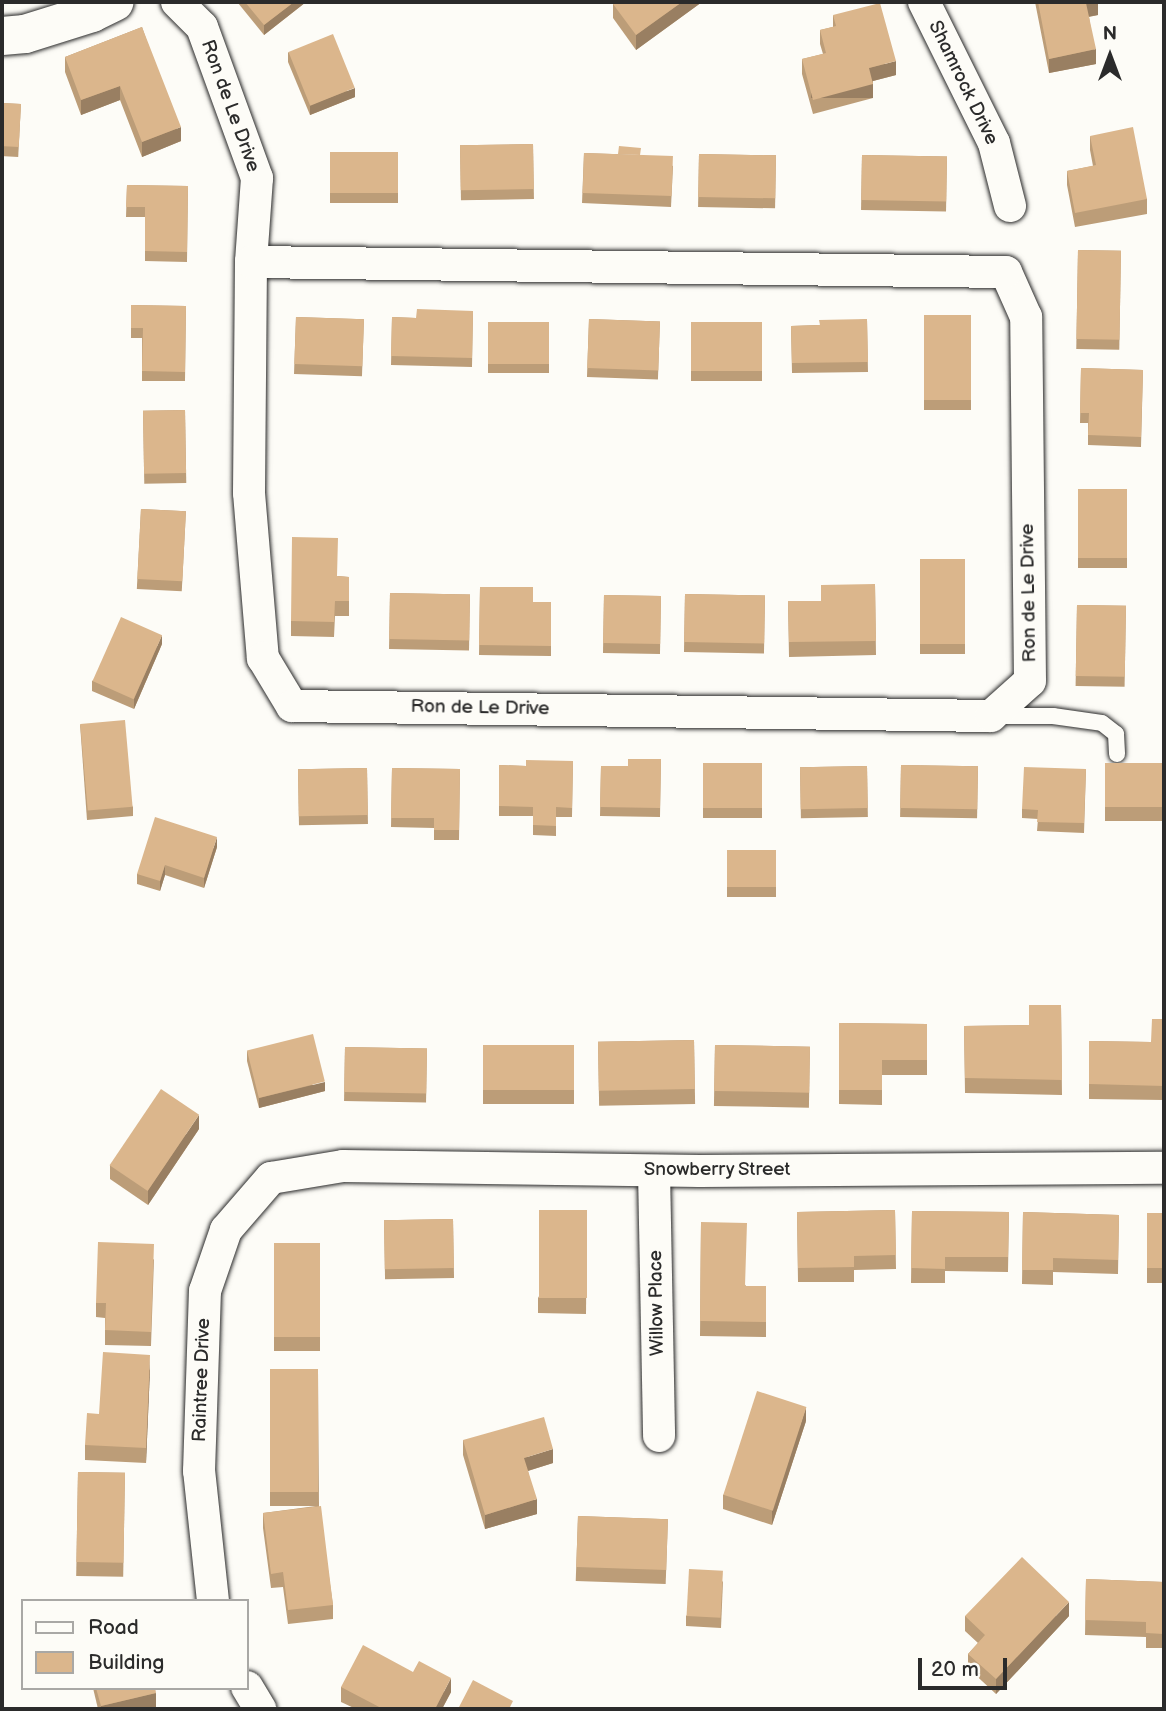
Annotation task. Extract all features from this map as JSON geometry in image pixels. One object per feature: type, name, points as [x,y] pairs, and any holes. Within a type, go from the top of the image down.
[{"type":"street","points":[[2,36],[25,34],[115,2]]},
{"type":"street","name":"Ron de Le Drive","points":[[177,2],[202,27],[257,177],[251,262],[249,493],[263,658],[292,706],[991,716],[1030,681],[1026,317],[1006,271],[251,262]]},
{"type":"street","name":"Shamrock Drive","points":[[924,2],[994,143],[1010,206]]},
{"type":"street","name":"Snowberry Street","points":[[271,1178],[343,1166],[654,1171],[1164,1168]]},
{"type":"street","name":"Willow Place","points":[[654,1171],[659,1436]]},
{"type":"street","name":"Raintree Drive","points":[[213,1599],[199,1471],[205,1291],[226,1230],[271,1178]]},
{"type":"street","points":[[248,1689],[260,1709]]},
{"type":"lane","points":[[991,716],[1053,716],[1102,723],[1116,734],[1117,754]]},
{"type":"building","points":[[245,2],[294,2],[264,25]]},
{"type":"building","points":[[682,2],[636,35],[613,4]]},
{"type":"building","points":[[1038,2],[1092,2],[1086,3],[1096,49],[1049,59]]},
{"type":"building","points":[[880,3],[896,61],[869,68],[873,84],[813,100],[802,59],[826,53],[820,30],[836,26],[833,15]]},
{"type":"building","points":[[142,27],[181,127],[142,142],[120,86],[81,100],[65,57]]},
{"type":"building","points":[[333,34],[355,88],[310,106],[288,52]]},
{"type":"building","points":[[2,103],[21,104],[19,147],[2,146]]},
{"type":"building","points":[[1133,127],[1147,199],[1075,213],[1067,171],[1096,165],[1090,136]]},
{"type":"building","points":[[533,144],[534,189],[461,190],[460,145]]},
{"type":"building","points":[[619,146],[641,148],[640,155],[618,154]]},
{"type":"building","points":[[330,152],[398,152],[398,193],[330,193]]},
{"type":"building","points":[[584,153],[673,156],[672,196],[583,193]]},
{"type":"building","points":[[699,154],[776,155],[775,198],[698,197]]},
{"type":"building","points":[[862,155],[947,156],[946,201],[861,200]]},
{"type":"building","points":[[127,185],[188,186],[187,252],[145,251],[145,207],[126,207]]},
{"type":"building","points":[[1078,250],[1121,251],[1119,340],[1076,339]]},
{"type":"building","points":[[131,305],[186,306],[185,372],[142,371],[143,328],[131,328]]},
{"type":"building","points":[[417,309],[473,311],[472,358],[391,356],[392,317],[416,318]]},
{"type":"building","points":[[924,315],[971,315],[971,400],[924,400]]},
{"type":"building","points":[[296,317],[364,319],[362,366],[294,364]]},
{"type":"building","points":[[589,319],[660,321],[658,370],[587,368]]},
{"type":"building","points":[[867,319],[868,362],[792,363],[791,326],[820,325],[819,320]]},
{"type":"building","points":[[488,322],[549,322],[549,364],[488,364]]},
{"type":"building","points":[[691,322],[762,322],[762,371],[691,371]]},
{"type":"building","points":[[1081,368],[1143,370],[1141,437],[1088,435],[1089,413],[1080,413]]},
{"type":"building","points":[[185,410],[186,473],[144,474],[143,411]]},
{"type":"building","points":[[1078,489],[1127,489],[1127,558],[1078,558]]},
{"type":"building","points":[[141,509],[186,511],[182,581],[137,579]]},
{"type":"building","points":[[292,537],[338,538],[337,576],[349,577],[349,601],[335,601],[334,622],[291,621]]},
{"type":"building","points":[[920,559],[965,559],[965,644],[920,644]]},
{"type":"building","points":[[875,584],[876,641],[789,642],[788,601],[821,601],[821,585]]},
{"type":"building","points":[[480,587],[533,587],[533,602],[551,602],[551,646],[479,645]]},
{"type":"building","points":[[390,593],[470,594],[469,640],[389,639]]},
{"type":"building","points":[[685,594],[765,595],[764,643],[684,642]]},
{"type":"building","points":[[604,595],[661,596],[660,644],[603,643]]},
{"type":"building","points":[[1077,605],[1126,606],[1125,677],[1076,676]]},
{"type":"building","points":[[121,617],[162,635],[134,699],[93,681]]},
{"type":"building","points":[[125,720],[133,807],[88,811],[80,724]]},
{"type":"building","points":[[628,759],[661,759],[660,808],[600,807],[601,766],[628,766]]},
{"type":"building","points":[[526,760],[573,761],[572,808],[556,807],[556,826],[533,825],[533,807],[499,806],[499,765],[526,766]]},
{"type":"building","points":[[703,763],[762,763],[762,808],[703,808]]},
{"type":"building","points":[[1105,763],[1164,763],[1164,807],[1105,807]]},
{"type":"building","points":[[901,765],[978,766],[977,809],[900,808]]},
{"type":"building","points":[[867,766],[868,808],[801,809],[800,767]]},
{"type":"building","points":[[1024,767],[1086,769],[1084,823],[1037,822],[1038,810],[1022,809]]},
{"type":"building","points":[[367,768],[368,815],[299,816],[298,769]]},
{"type":"building","points":[[392,768],[460,769],[459,830],[434,830],[434,818],[391,818]]},
{"type":"building","points":[[155,817],[217,837],[204,878],[165,865],[160,881],[137,874]]},
{"type":"building","points":[[727,850],[776,850],[776,887],[727,887]]},
{"type":"building","points":[[1029,1005],[1061,1005],[1062,1080],[965,1078],[964,1026],[1029,1025]]},
{"type":"building","points":[[1152,1019],[1164,1019],[1164,1086],[1089,1084],[1089,1041],[1151,1042]]},
{"type":"building","points":[[839,1023],[927,1024],[927,1060],[882,1060],[882,1090],[839,1090]]},
{"type":"building","points":[[313,1034],[325,1082],[259,1098],[247,1050]]},
{"type":"building","points":[[694,1040],[695,1089],[599,1091],[598,1042]]},
{"type":"building","points":[[483,1045],[574,1045],[574,1090],[483,1090]]},
{"type":"building","points":[[715,1045],[810,1047],[809,1093],[714,1091]]},
{"type":"building","points":[[345,1047],[427,1048],[426,1093],[344,1092]]},
{"type":"building","points":[[161,1089],[199,1115],[148,1191],[110,1165]]},
{"type":"building","points":[[539,1210],[587,1210],[587,1298],[539,1298]]},
{"type":"building","points":[[895,1210],[896,1255],[854,1256],[854,1267],[798,1268],[797,1212]]},
{"type":"building","points":[[912,1211],[1009,1212],[1008,1257],[945,1257],[945,1269],[911,1268]]},
{"type":"building","points":[[1023,1212],[1119,1215],[1118,1260],[1053,1258],[1053,1270],[1022,1270]]},
{"type":"building","points":[[1147,1213],[1164,1213],[1164,1268],[1147,1268]]},
{"type":"building","points":[[453,1219],[454,1268],[385,1269],[384,1220]]},
{"type":"building","points":[[701,1222],[747,1223],[745,1286],[766,1286],[766,1322],[700,1321]]},
{"type":"building","points":[[98,1242],[154,1244],[151,1332],[105,1330],[106,1303],[96,1303]]},
{"type":"building","points":[[274,1243],[320,1243],[320,1337],[274,1337]]},
{"type":"building","points":[[103,1352],[150,1355],[146,1448],[85,1445],[87,1413],[99,1414]]},
{"type":"building","points":[[270,1369],[318,1369],[318,1492],[270,1492]]},
{"type":"building","points":[[757,1391],[806,1407],[773,1511],[723,1495]]},
{"type":"building","points":[[544,1417],[553,1449],[524,1458],[537,1499],[485,1515],[463,1440]]},
{"type":"building","points":[[78,1472],[125,1473],[123,1563],[76,1562]]},
{"type":"building","points":[[321,1506],[333,1605],[288,1610],[283,1572],[271,1574],[263,1513]]},
{"type":"building","points":[[578,1516],[668,1519],[666,1570],[576,1567]]},
{"type":"building","points":[[1022,1557],[1069,1602],[996,1679],[968,1654],[985,1635],[965,1616]]},
{"type":"building","points":[[689,1569],[723,1571],[720,1618],[687,1616]]},
{"type":"building","points":[[1086,1579],[1164,1582],[1164,1634],[1146,1633],[1146,1622],[1085,1620]]},
{"type":"building","points":[[363,1645],[413,1672],[419,1661],[451,1678],[435,1709],[383,1709],[341,1687]]},
{"type":"building","points":[[473,1680],[513,1701],[509,1709],[458,1709]]},
{"type":"building","points":[[97,1690],[155,1690],[156,1693],[101,1706]]}]
